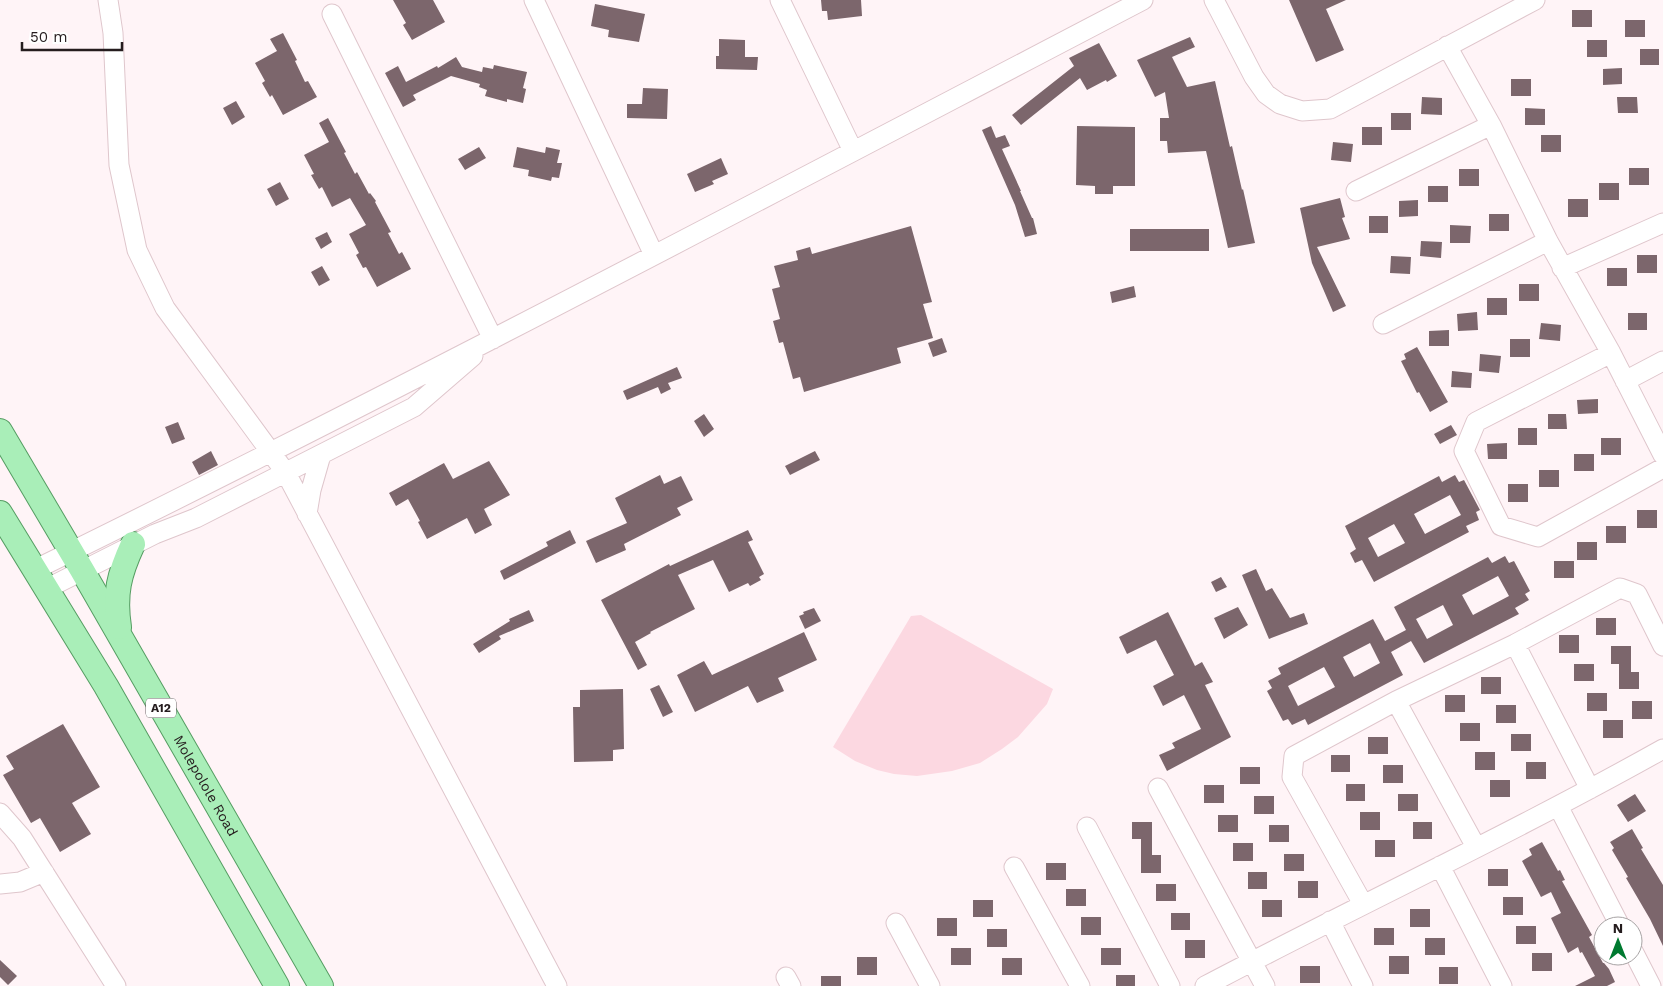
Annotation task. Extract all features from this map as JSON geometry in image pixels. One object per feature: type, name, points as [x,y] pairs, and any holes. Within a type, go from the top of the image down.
[{"type":"main road","name":"Molepolole Road","points":[[0,431],[121,636],[320,986]]},
{"type":"main road","name":"A12","points":[[0,513],[106,686],[277,986]]},
{"type":"main road","points":[[121,636],[117,612],[118,581],[133,544]]},
{"type":"street","points":[[108,0],[113,34],[119,165],[137,250],[165,308],[286,473],[556,986]]},
{"type":"street","points":[[534,0],[654,255]]},
{"type":"street","points":[[780,0],[854,151]]},
{"type":"street","points":[[40,580],[77,561],[144,516],[492,339],[1143,0]]},
{"type":"street","points":[[1214,0],[1254,77],[1266,94],[1280,104],[1302,111],[1330,108],[1535,0]]},
{"type":"street","points":[[332,14],[492,339]]},
{"type":"street","points":[[1448,46],[1491,125],[1562,268],[1611,354],[1663,455]]},
{"type":"street","points":[[1356,191],[1491,125]]},
{"type":"street","points":[[1562,268],[1663,223]]},
{"type":"street","points":[[1382,324],[1548,241]]},
{"type":"street","points":[[77,561],[133,544],[196,518],[414,407],[492,339]]},
{"type":"street","points":[[1611,354],[1476,422],[1464,451],[1501,526],[1538,537],[1663,468]]},
{"type":"street","points":[[1625,381],[1663,361]]},
{"type":"street","points":[[307,514],[311,490],[321,455]]},
{"type":"street","points":[[144,516],[155,534]]},
{"type":"street","points":[[1363,904],[1292,777],[1294,756],[1396,701],[1515,644],[1620,588],[1638,594],[1663,646]]},
{"type":"street","points":[[1515,644],[1590,789]]},
{"type":"street","points":[[1396,701],[1476,847]]},
{"type":"street","points":[[1205,986],[1558,806],[1663,749]]},
{"type":"street","points":[[1158,788],[1265,986]]},
{"type":"street","points":[[1558,806],[1615,916]]},
{"type":"street","points":[[0,813],[22,838],[116,986]]},
{"type":"street","points":[[1087,827],[1170,986]]},
{"type":"street","points":[[1440,866],[1502,986]]},
{"type":"street","points":[[1014,867],[1080,986]]},
{"type":"street","points":[[0,884],[20,882],[44,872]]},
{"type":"street","points":[[1330,922],[1363,986]]},
{"type":"street","points":[[896,923],[930,986]]},
{"type":"street","points":[[1641,966],[1651,986]]},
{"type":"shaded area","points":[[921,615],[1053,689],[1047,704],[1018,737],[980,763],[952,771],[917,776],[894,774],[877,770],[855,761],[833,747],[911,616]]},
{"type":"building","points":[[393,0],[433,0],[445,22],[412,40],[403,25],[406,23]]},
{"type":"building","points":[[821,0],[861,0],[862,16],[828,20],[827,11],[822,11]]},
{"type":"building","points":[[1289,0],[1346,0],[1326,9],[1344,50],[1316,62]]},
{"type":"building","points":[[595,4],[645,14],[639,42],[608,37],[609,30],[591,26]]},
{"type":"building","points":[[1572,10],[1592,10],[1592,27],[1572,27]]},
{"type":"building","points":[[1625,20],[1645,20],[1645,37],[1625,37]]},
{"type":"building","points":[[283,33],[297,60],[295,61],[305,82],[308,81],[317,97],[283,115],[272,95],[270,97],[262,83],[265,81],[255,63],[277,51],[270,39]]},
{"type":"building","points":[[1190,37],[1195,47],[1172,57],[1187,87],[1215,81],[1255,243],[1228,248],[1206,151],[1168,153],[1167,141],[1160,141],[1160,118],[1169,118],[1165,92],[1155,97],[1137,60]]},
{"type":"building","points":[[719,39],[745,40],[745,57],[758,57],[757,70],[716,69],[716,56],[719,56]]},
{"type":"building","points":[[1587,40],[1607,40],[1607,57],[1587,57]]},
{"type":"building","points":[[1099,43],[1117,76],[1087,90],[1080,78],[1021,125],[1012,115],[1074,66],[1069,58]]},
{"type":"building","points":[[1640,49],[1659,49],[1659,65],[1640,65]]},
{"type":"building","points":[[456,57],[462,67],[482,72],[483,67],[493,69],[494,65],[527,72],[523,88],[526,89],[523,103],[507,99],[507,102],[485,96],[487,90],[479,87],[480,84],[451,76],[413,95],[416,100],[403,107],[385,73],[398,66],[406,82],[437,66],[438,68]]},
{"type":"building","points":[[1622,68],[1622,84],[1603,85],[1603,69]]},
{"type":"building","points":[[1511,79],[1531,79],[1531,96],[1511,96]]},
{"type":"building","points":[[643,88],[668,89],[667,119],[627,118],[627,104],[642,104]]},
{"type":"building","points":[[1422,97],[1442,98],[1442,115],[1421,114]]},
{"type":"building","points":[[1617,97],[1637,97],[1638,113],[1618,113]]},
{"type":"building","points":[[236,101],[245,117],[232,125],[223,108]]},
{"type":"building","points":[[1525,108],[1545,109],[1545,125],[1525,125]]},
{"type":"building","points":[[1391,113],[1411,113],[1411,130],[1391,130]]},
{"type":"building","points":[[328,118],[355,174],[357,172],[369,194],[376,201],[391,232],[388,233],[399,254],[402,252],[411,269],[377,287],[366,267],[363,268],[356,255],[359,253],[349,234],[366,225],[350,198],[332,207],[322,187],[319,189],[311,175],[314,174],[304,155],[329,142],[319,123]]},
{"type":"building","points":[[991,126],[996,138],[1005,135],[1010,146],[1002,149],[1033,218],[1037,234],[1025,237],[1015,205],[982,130]]},
{"type":"building","points":[[1077,126],[1135,127],[1135,186],[1113,186],[1113,194],[1095,194],[1095,186],[1076,185]]},
{"type":"building","points":[[1362,127],[1382,127],[1382,145],[1362,145]]},
{"type":"building","points":[[1541,135],[1561,135],[1561,152],[1541,152]]},
{"type":"building","points":[[1333,142],[1353,144],[1351,162],[1331,160]]},
{"type":"building","points":[[479,147],[486,158],[465,170],[458,159]]},
{"type":"building","points":[[517,147],[545,153],[546,147],[560,150],[557,163],[562,163],[559,178],[552,177],[551,181],[528,176],[529,170],[513,167]]},
{"type":"building","points":[[721,158],[728,174],[712,181],[714,184],[695,192],[687,174]]},
{"type":"building","points":[[1629,168],[1649,168],[1649,185],[1629,185]]},
{"type":"building","points":[[1459,169],[1479,169],[1479,186],[1459,186]]},
{"type":"building","points":[[280,182],[289,199],[276,206],[267,189]]},
{"type":"building","points":[[1599,183],[1619,183],[1619,200],[1599,200]]},
{"type":"building","points":[[1428,186],[1448,186],[1448,202],[1428,202]]},
{"type":"building","points":[[1340,198],[1345,217],[1342,218],[1350,239],[1317,247],[1346,306],[1333,312],[1312,263],[1300,208]]},
{"type":"building","points":[[1568,199],[1588,199],[1588,217],[1568,217]]},
{"type":"building","points":[[1418,200],[1418,216],[1399,217],[1399,201]]},
{"type":"building","points":[[1489,214],[1509,214],[1509,231],[1489,231]]},
{"type":"building","points":[[1369,216],[1388,216],[1388,233],[1369,233]]},
{"type":"building","points":[[1450,225],[1471,226],[1470,243],[1450,243]]},
{"type":"building","points":[[911,226],[932,302],[923,304],[933,338],[897,348],[901,363],[804,392],[800,377],[793,379],[783,342],[779,343],[773,321],[780,319],[772,289],[780,287],[774,266],[798,260],[796,251],[810,247],[812,254]]},
{"type":"building","points":[[1130,229],[1209,229],[1209,251],[1130,251]]},
{"type":"building","points":[[327,232],[332,242],[321,249],[315,238]]},
{"type":"building","points":[[1421,241],[1442,242],[1441,258],[1420,256]]},
{"type":"building","points":[[1637,255],[1657,255],[1657,273],[1637,273]]},
{"type":"building","points":[[1391,256],[1411,257],[1410,274],[1390,273]]},
{"type":"building","points":[[322,266],[330,280],[319,286],[311,272]]},
{"type":"building","points":[[1607,268],[1627,268],[1627,286],[1607,286]]},
{"type":"building","points":[[1519,284],[1539,284],[1539,301],[1519,301]]},
{"type":"building","points":[[1134,286],[1136,297],[1112,303],[1110,292]]},
{"type":"building","points":[[1487,298],[1507,298],[1507,315],[1487,315]]},
{"type":"building","points":[[1477,312],[1478,330],[1458,331],[1457,314]]},
{"type":"building","points":[[1628,313],[1647,313],[1647,330],[1628,330]]},
{"type":"building","points":[[1541,323],[1561,325],[1560,341],[1539,339]]},
{"type":"building","points":[[1449,330],[1449,346],[1429,346],[1429,331]]},
{"type":"building","points":[[942,338],[947,352],[933,357],[928,343]]},
{"type":"building","points":[[1510,339],[1530,339],[1530,357],[1510,357]]},
{"type":"building","points":[[1417,347],[1448,402],[1430,412],[1419,392],[1417,393],[1401,361],[1406,359],[1404,354]]},
{"type":"building","points":[[1480,354],[1501,356],[1499,373],[1479,371]]},
{"type":"building","points":[[677,367],[682,378],[668,383],[671,389],[661,394],[658,387],[627,400],[623,391]]},
{"type":"building","points":[[1452,371],[1472,373],[1471,388],[1451,387]]},
{"type":"building","points":[[1598,399],[1598,413],[1578,414],[1577,400]]},
{"type":"building","points":[[704,414],[714,429],[704,437],[694,421]]},
{"type":"building","points":[[1548,414],[1566,414],[1567,429],[1548,429]]},
{"type":"building","points":[[178,422],[185,439],[172,444],[165,427]]},
{"type":"building","points":[[1451,425],[1457,435],[1440,444],[1434,434]]},
{"type":"building","points":[[1518,428],[1537,428],[1537,445],[1518,445]]},
{"type":"building","points":[[1601,438],[1621,438],[1621,455],[1601,455]]},
{"type":"building","points":[[1507,443],[1507,459],[1488,459],[1487,444]]},
{"type":"building","points":[[211,451],[218,465],[199,475],[192,462]]},
{"type":"building","points":[[815,451],[820,460],[790,475],[785,466]]},
{"type":"building","points":[[1574,454],[1594,454],[1594,471],[1574,471]]},
{"type":"building","points":[[489,461],[510,495],[484,509],[492,525],[475,534],[467,518],[427,539],[408,499],[396,506],[389,493],[444,463],[453,479]]},
{"type":"building","points":[[1539,470],[1559,470],[1559,487],[1539,487]]},
{"type":"building","points":[[660,475],[664,484],[681,476],[693,500],[677,508],[681,515],[624,544],[626,550],[596,563],[586,541],[627,523],[615,498]]},
{"type":"building","points":[[1455,475],[1459,482],[1464,480],[1480,510],[1476,512],[1479,520],[1466,526],[1469,532],[1374,582],[1362,560],[1355,563],[1350,553],[1356,549],[1345,526],[1439,476],[1442,482]],"holes":[[[1450,495],[1461,515],[1425,534],[1414,514]],[[1394,524],[1405,543],[1378,557],[1368,538]]]},
{"type":"building","points":[[1508,484],[1528,484],[1528,502],[1508,502]]},
{"type":"building","points":[[1637,510],[1657,510],[1657,528],[1637,528]]},
{"type":"building","points":[[1606,526],[1626,526],[1626,543],[1606,543]]},
{"type":"building","points":[[570,530],[576,543],[504,580],[500,571],[548,546],[546,542]]},
{"type":"building","points":[[748,530],[753,540],[748,542],[764,574],[759,577],[761,580],[750,586],[748,583],[729,592],[713,560],[678,575],[695,609],[650,632],[635,642],[647,665],[638,670],[601,600],[669,564],[670,566]]},
{"type":"building","points":[[1577,542],[1597,542],[1597,560],[1577,560]]},
{"type":"building","points":[[1505,556],[1509,563],[1514,561],[1530,591],[1525,594],[1529,600],[1515,608],[1519,614],[1424,663],[1411,641],[1391,652],[1403,675],[1308,725],[1305,719],[1292,725],[1288,719],[1283,721],[1267,691],[1272,688],[1268,681],[1281,674],[1278,668],[1373,619],[1385,641],[1406,630],[1394,607],[1488,557],[1492,563]],"holes":[[[1498,576],[1509,596],[1473,615],[1462,595]],[[1443,605],[1453,625],[1427,639],[1416,619]],[[1370,643],[1380,663],[1354,677],[1343,657]],[[1324,667],[1335,687],[1298,706],[1288,686]]]},
{"type":"building","points":[[1554,561],[1574,561],[1574,578],[1554,578]]},
{"type":"building","points":[[1256,569],[1266,591],[1272,588],[1290,618],[1304,613],[1308,624],[1269,639],[1242,575]]},
{"type":"building","points":[[1221,577],[1227,587],[1216,592],[1211,582]]},
{"type":"building","points":[[1238,607],[1248,625],[1224,639],[1214,618]]},
{"type":"building","points":[[814,608],[821,621],[805,629],[799,616],[804,614],[803,612]]},
{"type":"building","points":[[529,610],[534,621],[499,636],[501,639],[479,653],[473,644],[510,621],[509,619]]},
{"type":"building","points":[[1168,612],[1195,666],[1202,662],[1213,682],[1205,685],[1231,737],[1167,771],[1159,755],[1175,748],[1172,743],[1201,729],[1184,695],[1163,706],[1153,686],[1174,675],[1156,640],[1127,654],[1119,637]]},
{"type":"building","points":[[1596,618],[1616,618],[1616,635],[1596,635]]},
{"type":"building","points":[[804,632],[817,660],[778,678],[784,691],[757,703],[748,686],[695,712],[677,675],[704,661],[712,675]]},
{"type":"building","points":[[1559,635],[1579,635],[1579,653],[1559,653]]},
{"type":"building","points":[[1611,646],[1631,646],[1631,672],[1639,672],[1639,689],[1619,689],[1619,664],[1611,664]]},
{"type":"building","points":[[1574,664],[1594,664],[1594,681],[1574,681]]},
{"type":"building","points":[[1481,677],[1501,677],[1501,694],[1481,694]]},
{"type":"building","points":[[659,685],[673,712],[663,717],[650,689]]},
{"type":"building","points":[[623,689],[624,749],[613,750],[613,761],[574,762],[573,707],[580,707],[580,690]]},
{"type":"building","points":[[1587,693],[1607,693],[1607,711],[1587,711]]},
{"type":"building","points":[[1445,695],[1465,695],[1465,712],[1445,712]]},
{"type":"building","points":[[1632,701],[1652,701],[1652,719],[1632,719]]},
{"type":"building","points":[[1496,705],[1516,705],[1516,723],[1496,723]]},
{"type":"building","points":[[1603,720],[1623,720],[1623,738],[1603,738]]},
{"type":"building","points":[[1460,723],[1480,723],[1480,741],[1460,741]]},
{"type":"building","points":[[63,724],[100,787],[72,803],[91,834],[60,852],[40,818],[31,823],[3,775],[14,769],[6,756]]},
{"type":"building","points":[[1511,734],[1531,734],[1531,751],[1511,751]]},
{"type":"building","points":[[1368,737],[1388,737],[1388,754],[1368,754]]},
{"type":"building","points":[[1475,752],[1495,752],[1495,770],[1475,770]]},
{"type":"building","points":[[1331,755],[1350,755],[1350,772],[1331,772]]},
{"type":"building","points":[[1526,762],[1546,762],[1546,779],[1526,779]]},
{"type":"building","points":[[1383,765],[1403,765],[1403,783],[1383,783]]},
{"type":"building","points":[[1240,767],[1260,767],[1260,784],[1240,784]]},
{"type":"building","points":[[1490,780],[1510,780],[1510,797],[1490,797]]},
{"type":"building","points":[[1346,784],[1365,784],[1365,801],[1346,801]]},
{"type":"building","points":[[1204,785],[1224,785],[1224,803],[1204,803]]},
{"type":"building","points":[[1398,794],[1418,794],[1418,811],[1398,811]]},
{"type":"building","points":[[1635,794],[1646,811],[1628,822],[1617,805]]},
{"type":"building","points":[[1254,796],[1274,796],[1274,814],[1254,814]]},
{"type":"building","points":[[1360,812],[1380,812],[1380,830],[1360,830]]},
{"type":"building","points":[[1218,815],[1238,815],[1238,832],[1218,832]]},
{"type":"building","points":[[1132,822],[1152,822],[1152,855],[1161,855],[1161,873],[1141,873],[1141,839],[1132,839]]},
{"type":"building","points":[[1413,822],[1432,822],[1432,839],[1413,839]]},
{"type":"building","points":[[1269,825],[1289,825],[1289,842],[1269,842]]},
{"type":"building","points":[[1632,829],[1643,848],[1641,849],[1663,885],[1663,946],[1612,850],[1614,848],[1610,842]]},
{"type":"building","points":[[1375,840],[1395,840],[1395,857],[1375,857]]},
{"type":"building","points":[[1542,842],[1558,871],[1560,870],[1565,880],[1562,881],[1592,935],[1589,937],[1593,944],[1593,966],[1606,966],[1615,982],[1607,986],[1575,986],[1595,976],[1578,947],[1568,953],[1551,918],[1561,913],[1551,892],[1541,897],[1522,861],[1532,855],[1529,849]]},
{"type":"building","points":[[1233,843],[1253,843],[1253,861],[1233,861]]},
{"type":"building","points":[[1284,854],[1304,854],[1304,871],[1284,871]]},
{"type":"building","points":[[1046,863],[1066,863],[1066,880],[1046,880]]},
{"type":"building","points":[[1488,869],[1508,869],[1508,886],[1488,886]]},
{"type":"building","points":[[1248,872],[1267,872],[1267,889],[1248,889]]},
{"type":"building","points":[[1298,881],[1318,881],[1318,898],[1298,898]]},
{"type":"building","points":[[1156,884],[1176,884],[1176,901],[1156,901]]},
{"type":"building","points":[[1066,889],[1086,889],[1086,906],[1066,906]]},
{"type":"building","points":[[1503,897],[1523,897],[1523,915],[1503,915]]},
{"type":"building","points":[[973,900],[993,900],[993,917],[973,917]]},
{"type":"building","points":[[1262,900],[1282,900],[1282,917],[1262,917]]},
{"type":"building","points":[[1410,909],[1430,909],[1430,927],[1410,927]]},
{"type":"building","points":[[1171,913],[1190,913],[1190,930],[1171,930]]},
{"type":"building","points":[[1081,917],[1101,917],[1101,935],[1081,935]]},
{"type":"building","points":[[937,918],[957,918],[957,936],[937,936]]},
{"type":"building","points":[[1516,926],[1536,926],[1536,944],[1516,944]]},
{"type":"building","points":[[1374,928],[1394,928],[1394,945],[1374,945]]},
{"type":"building","points":[[987,929],[1007,929],[1007,947],[987,947]]},
{"type":"building","points":[[1425,938],[1445,938],[1445,955],[1425,955]]},
{"type":"building","points":[[1185,940],[1205,940],[1205,958],[1185,958]]},
{"type":"building","points":[[951,948],[971,948],[971,965],[951,965]]},
{"type":"building","points":[[1101,948],[1121,948],[1121,965],[1101,965]]},
{"type":"building","points":[[1532,953],[1552,953],[1552,971],[1532,971]]},
{"type":"building","points":[[1389,956],[1409,956],[1409,974],[1389,974]]},
{"type":"building","points":[[857,957],[877,957],[877,975],[857,975]]},
{"type":"building","points":[[1002,958],[1022,958],[1022,975],[1002,975]]},
{"type":"building","points":[[0,960],[17,976],[8,985],[0,977]]},
{"type":"building","points":[[1300,966],[1320,966],[1320,983],[1300,983]]},
{"type":"building","points":[[1439,967],[1458,967],[1458,984],[1439,984]]},
{"type":"building","points":[[1116,975],[1135,975],[1135,986],[1116,986]]},
{"type":"building","points":[[821,976],[841,976],[841,986],[821,986]]}]
